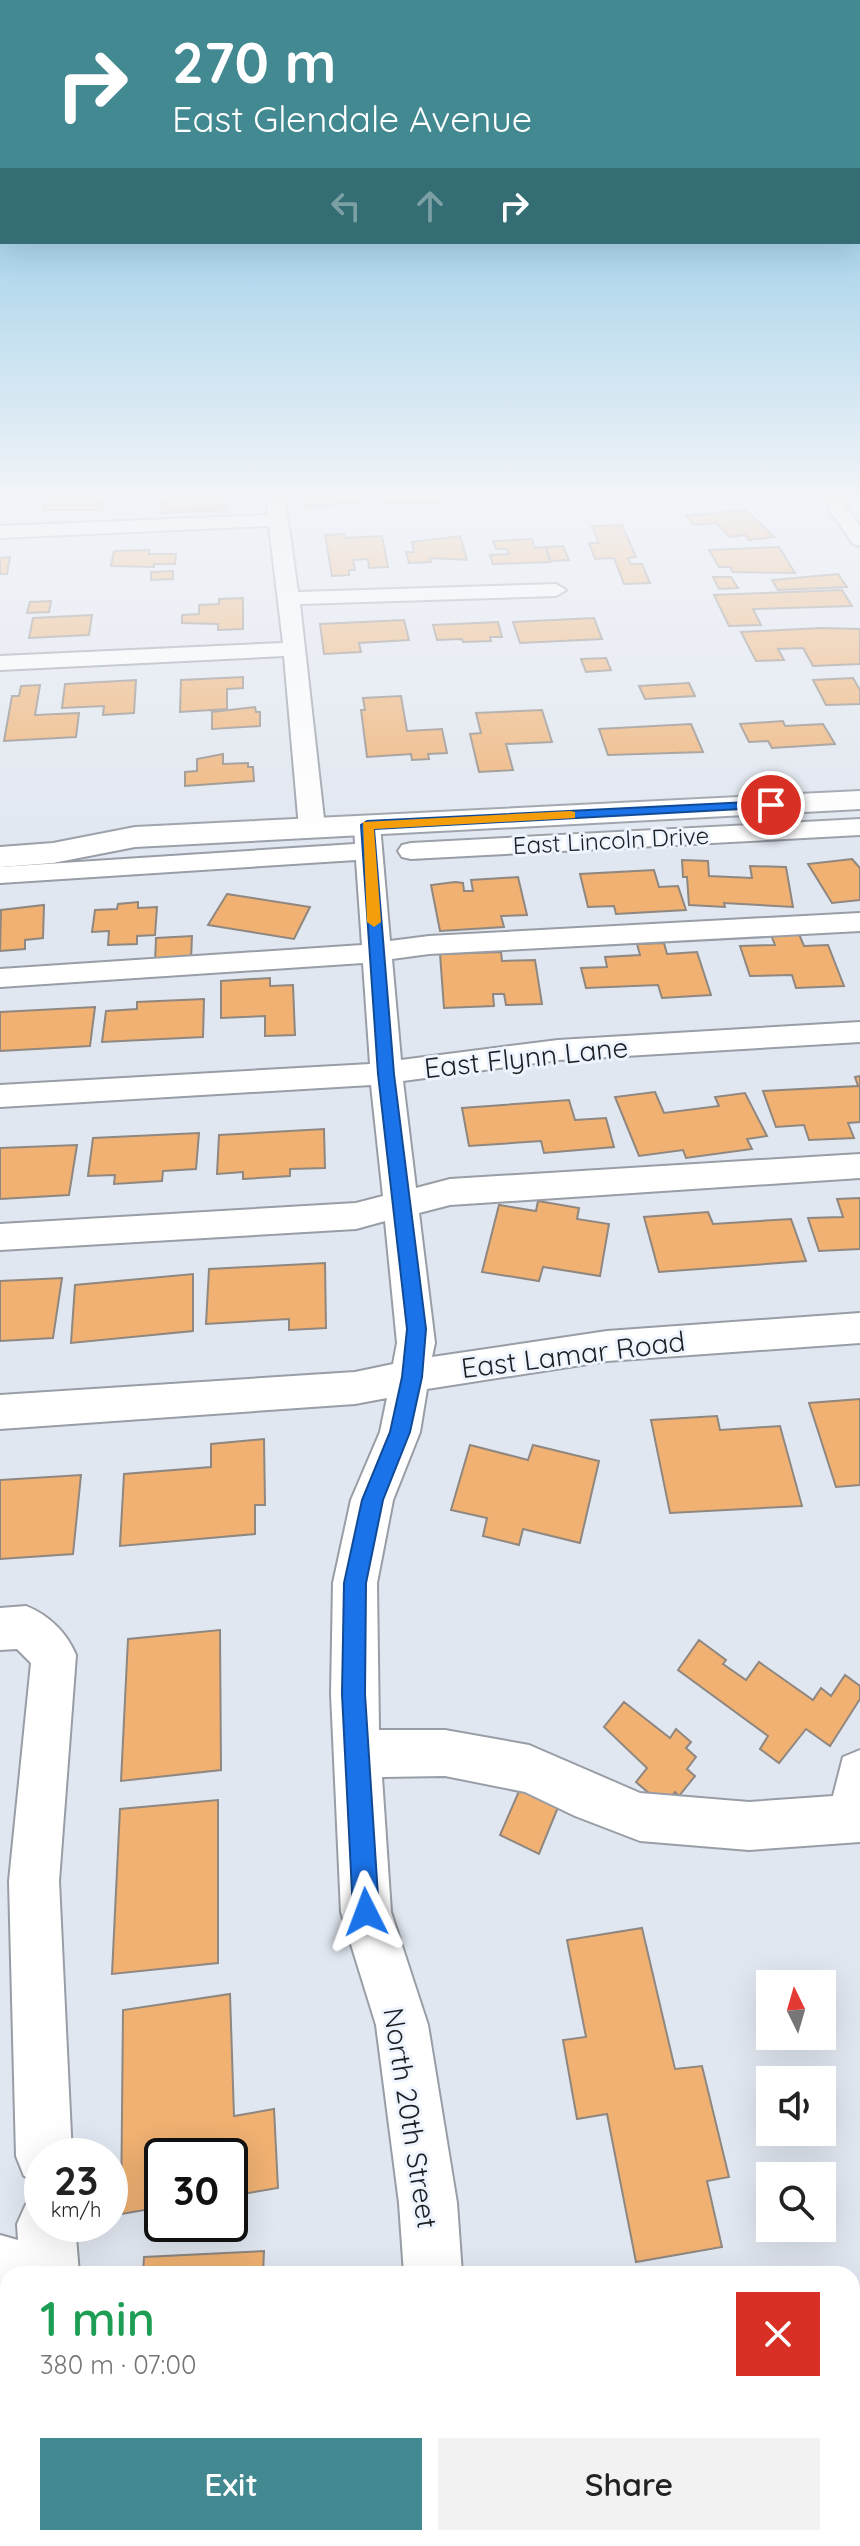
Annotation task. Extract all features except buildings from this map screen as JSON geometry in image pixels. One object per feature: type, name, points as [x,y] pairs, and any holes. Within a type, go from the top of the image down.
[{"type":"main road","points":[[0,857],[53,853],[135,837],[312,828],[383,842],[860,800]]},
{"type":"main road","points":[[0,828],[53,825],[135,837]]},
{"type":"street","points":[[291,618],[312,828]]},
{"type":"street","points":[[0,663],[293,649]]},
{"type":"street","name":"East Lincoln Drive","points":[[0,875],[383,842],[860,827]]},
{"type":"street","name":"North 20th Street","points":[[383,842],[375,951],[386,1074],[417,1329],[412,1377],[400,1432],[372,1500],[355,1583],[354,1694],[366,1912],[402,2025],[428,2203],[432,2266]]},
{"type":"street","points":[[0,978],[332,958],[444,944],[860,922]]},
{"type":"street","name":"East Flynn Lane","points":[[0,1096],[386,1074],[451,1062],[558,1050],[860,1032]]},
{"type":"street","points":[[0,1237],[356,1216],[450,1192],[860,1166]]},
{"type":"street","name":"East Lamar Road","points":[[0,1412],[355,1388],[607,1346],[860,1328]]},
{"type":"street","points":[[0,1629],[26,1627],[54,1655],[34,1881],[43,2138]]},
{"type":"street","points":[[357,1754],[445,1753],[529,1769],[592,1799],[640,1817],[749,1826],[858,1803]]},
{"type":"street","points":[[47,2242],[49,2266]]},
{"type":"slow traffic","points":[[374,922],[367,825],[570,815]]},
{"type":"route","points":[[366,1912],[354,1694],[355,1583],[372,1500],[400,1432],[412,1377],[417,1329],[386,1074],[367,825],[771,805]]}]
